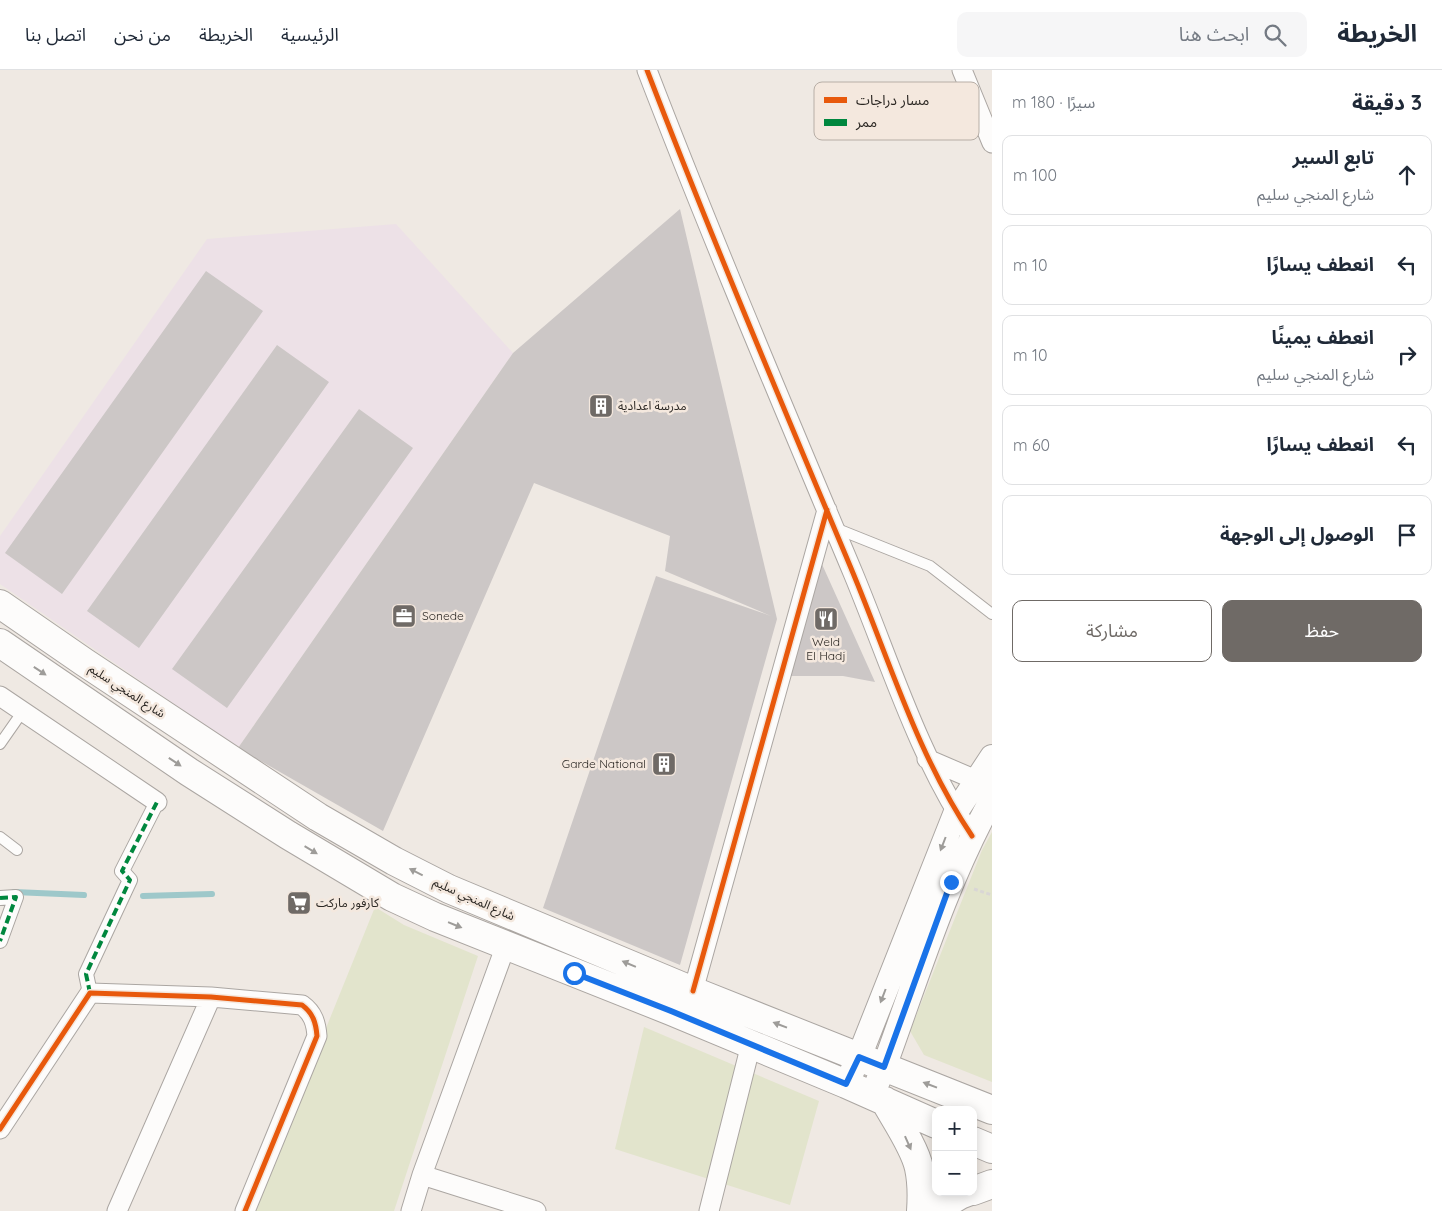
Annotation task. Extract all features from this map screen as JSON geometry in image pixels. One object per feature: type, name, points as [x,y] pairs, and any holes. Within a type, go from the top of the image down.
[{"type":"main road","name":"شارع المنجي سليم","points":[[0,604],[92,668],[318,817],[394,861],[449,889],[693,991],[884,1067],[974,1106]]},
{"type":"main road","points":[[0,643],[189,772],[328,860],[392,896],[435,917],[751,1044],[932,1122]]},
{"type":"main road","points":[[878,1098],[903,1132],[919,1166],[922,1211]]},
{"type":"main road","points":[[977,1143],[992,1150]]},
{"type":"main road","points":[[977,1190],[992,1184]]},
{"type":"main road","points":[[933,1211],[958,1196]]},
{"type":"street","points":[[647,70],[694,192],[869,612],[927,759],[956,812],[972,836]]},
{"type":"street","points":[[962,70],[967,82]]},
{"type":"street","points":[[979,111],[992,143]]},
{"type":"street","points":[[693,991],[830,519]]},
{"type":"street","points":[[0,696],[157,802],[122,871],[130,880],[86,974],[90,993],[0,1129]]},
{"type":"street","points":[[846,1084],[859,1057],[956,812],[984,781],[992,757]]},
{"type":"street","points":[[927,759],[984,781]]},
{"type":"street","points":[[878,1098],[884,1067],[951,882],[972,836],[992,799]]},
{"type":"street","points":[[0,898],[16,897],[0,942]]},
{"type":"street","points":[[410,1211],[506,945]]},
{"type":"street","points":[[90,993],[211,997],[302,1005],[313,1017],[317,1028],[317,1036],[245,1211]]},
{"type":"street","points":[[117,1211],[211,997]]},
{"type":"street","points":[[710,1211],[751,1044]]},
{"type":"street","points":[[422,1175],[536,1211]]},
{"type":"street","points":[[929,1211],[934,1196]]},
{"type":"lane","points":[[830,519],[930,566],[992,614]]},
{"type":"lane","points":[[0,744],[23,712]]},
{"type":"lane","points":[[0,837],[17,850]]},
{"type":"shaded area","points":[[396,224],[513,353],[238,748],[0,584],[0,536],[207,239]]},
{"type":"green space","points":[[992,832],[992,1082],[924,1055],[910,1031],[982,850]]},
{"type":"green space","points":[[375,907],[404,925],[478,956],[394,1211],[252,1211]]},
{"type":"green space","points":[[644,1027],[819,1101],[790,1205],[615,1149]]},
{"type":"building","points":[[680,209],[777,619],[680,965],[543,908],[656,576],[771,616],[665,571],[670,536],[534,483],[383,831],[238,748],[513,353]]},
{"type":"building","points":[[206,271],[263,311],[62,594],[5,553]]},
{"type":"building","points":[[277,345],[329,382],[139,648],[87,611]]},
{"type":"building","points":[[359,409],[413,448],[227,708],[172,669]]},
{"type":"building","name":"Weld El Hadj","points":[[821,562],[875,682],[843,676],[790,676]]},
{"type":"waterway","points":[[14,892],[84,895]]},
{"type":"waterway","points":[[143,896],[212,894]]},
{"type":"marked path","points":[[90,993],[86,974],[130,880],[122,871],[157,802]]},
{"type":"marked path","points":[[0,898],[16,897],[0,941]]},
{"type":"cycle path","points":[[647,70],[722,259],[853,573],[920,741],[936,774],[972,836]]},
{"type":"cycle path","points":[[693,991],[827,510]]},
{"type":"cycle path","points":[[0,1129],[90,993],[211,997],[302,1005],[309,1011],[313,1019],[317,1036],[245,1211]]},
{"type":"place","name":"مدرسة اعدادية","points":[[601,406]]},
{"type":"place","name":"Sonede","points":[[404,616]]},
{"type":"place","name":"Weld El Hadj","points":[[826,619]]},
{"type":"place","name":"Garde National","points":[[664,764]]},
{"type":"place","name":"كارفور ماركت","points":[[299,903]]},
{"type":"route","points":[[574,973],[846,1084],[859,1057],[884,1067],[951,882]]}]
